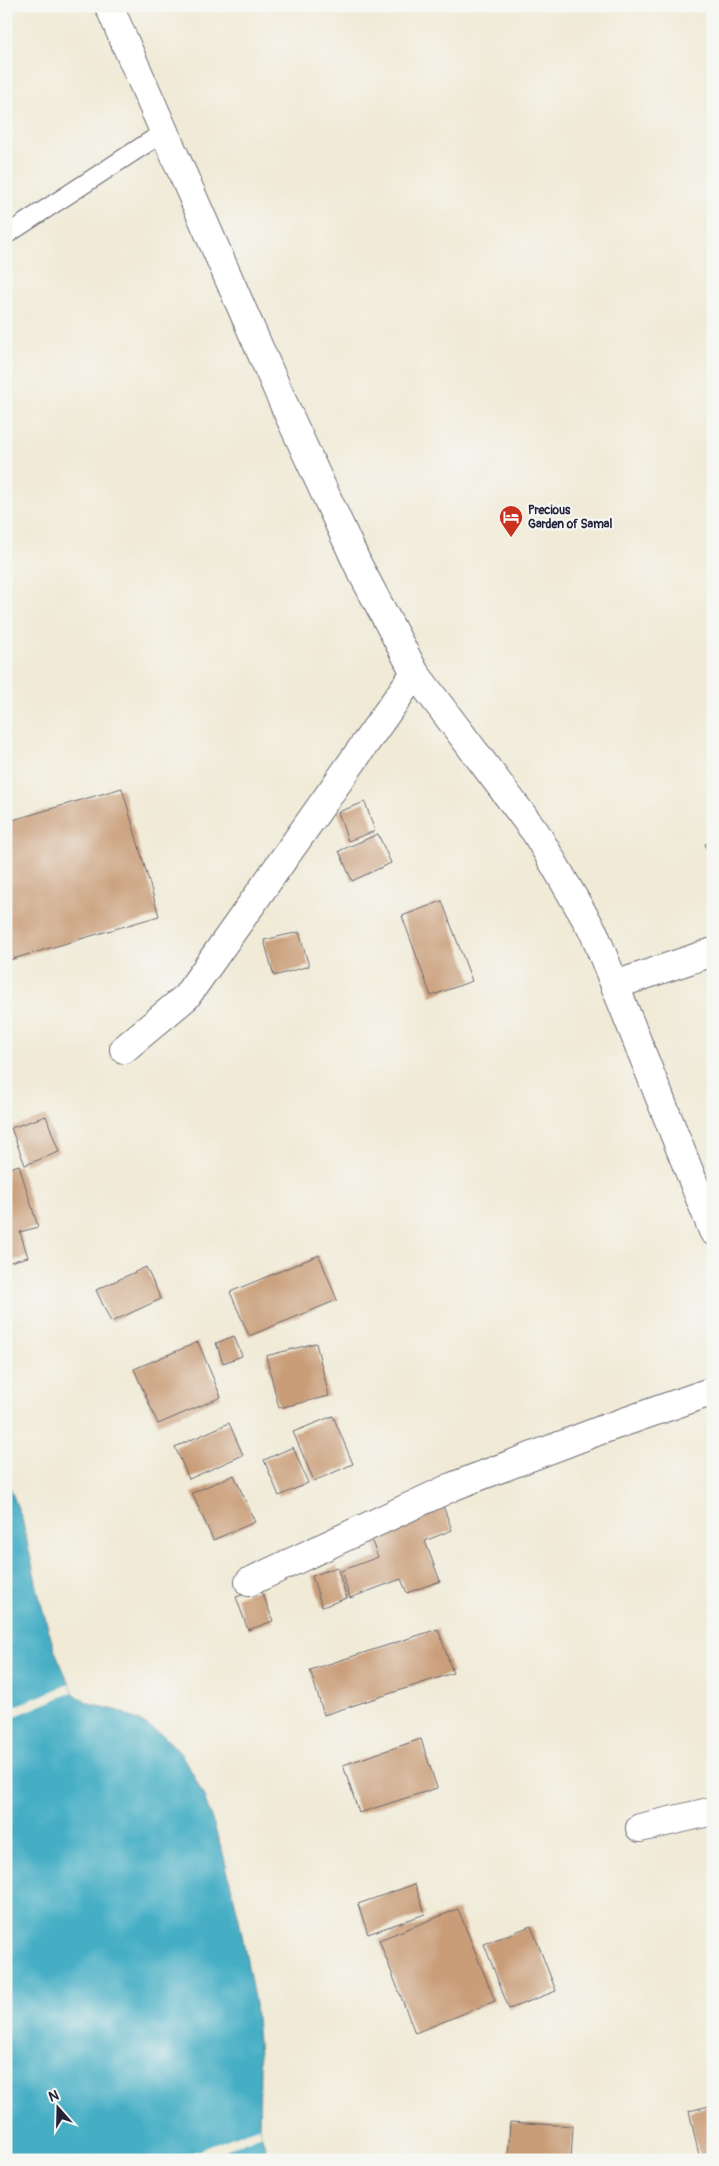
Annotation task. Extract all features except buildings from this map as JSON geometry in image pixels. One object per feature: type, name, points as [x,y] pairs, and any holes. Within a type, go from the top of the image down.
[{"type":"street","points":[[109,6],[282,400],[358,565],[415,673],[536,833],[594,933],[713,1231]]},
{"type":"street","points":[[124,1049],[186,997],[415,673]]},
{"type":"street","points":[[615,985],[713,952]]},
{"type":"street","points":[[249,1582],[454,1486],[601,1430],[713,1392]]},
{"type":"street","points":[[640,1828],[713,1811]]},
{"type":"lane","points":[[6,235],[164,132]]},
{"type":"water","points":[[6,1477],[22,1519],[40,1600],[54,1649],[73,1692],[80,1699],[94,1705],[119,1711],[164,1736],[181,1754],[205,1799],[223,1853],[239,1919],[255,2004],[260,2069],[259,2127],[269,2160],[6,2160]]},
{"type":"pier","points":[[69,1684],[73,1692],[6,1720],[6,1710]]},
{"type":"pier","points":[[259,2127],[262,2135],[200,2160],[174,2160]]},
{"type":"place","name":"Precious Garden of Samal","points":[[511,538]]}]
